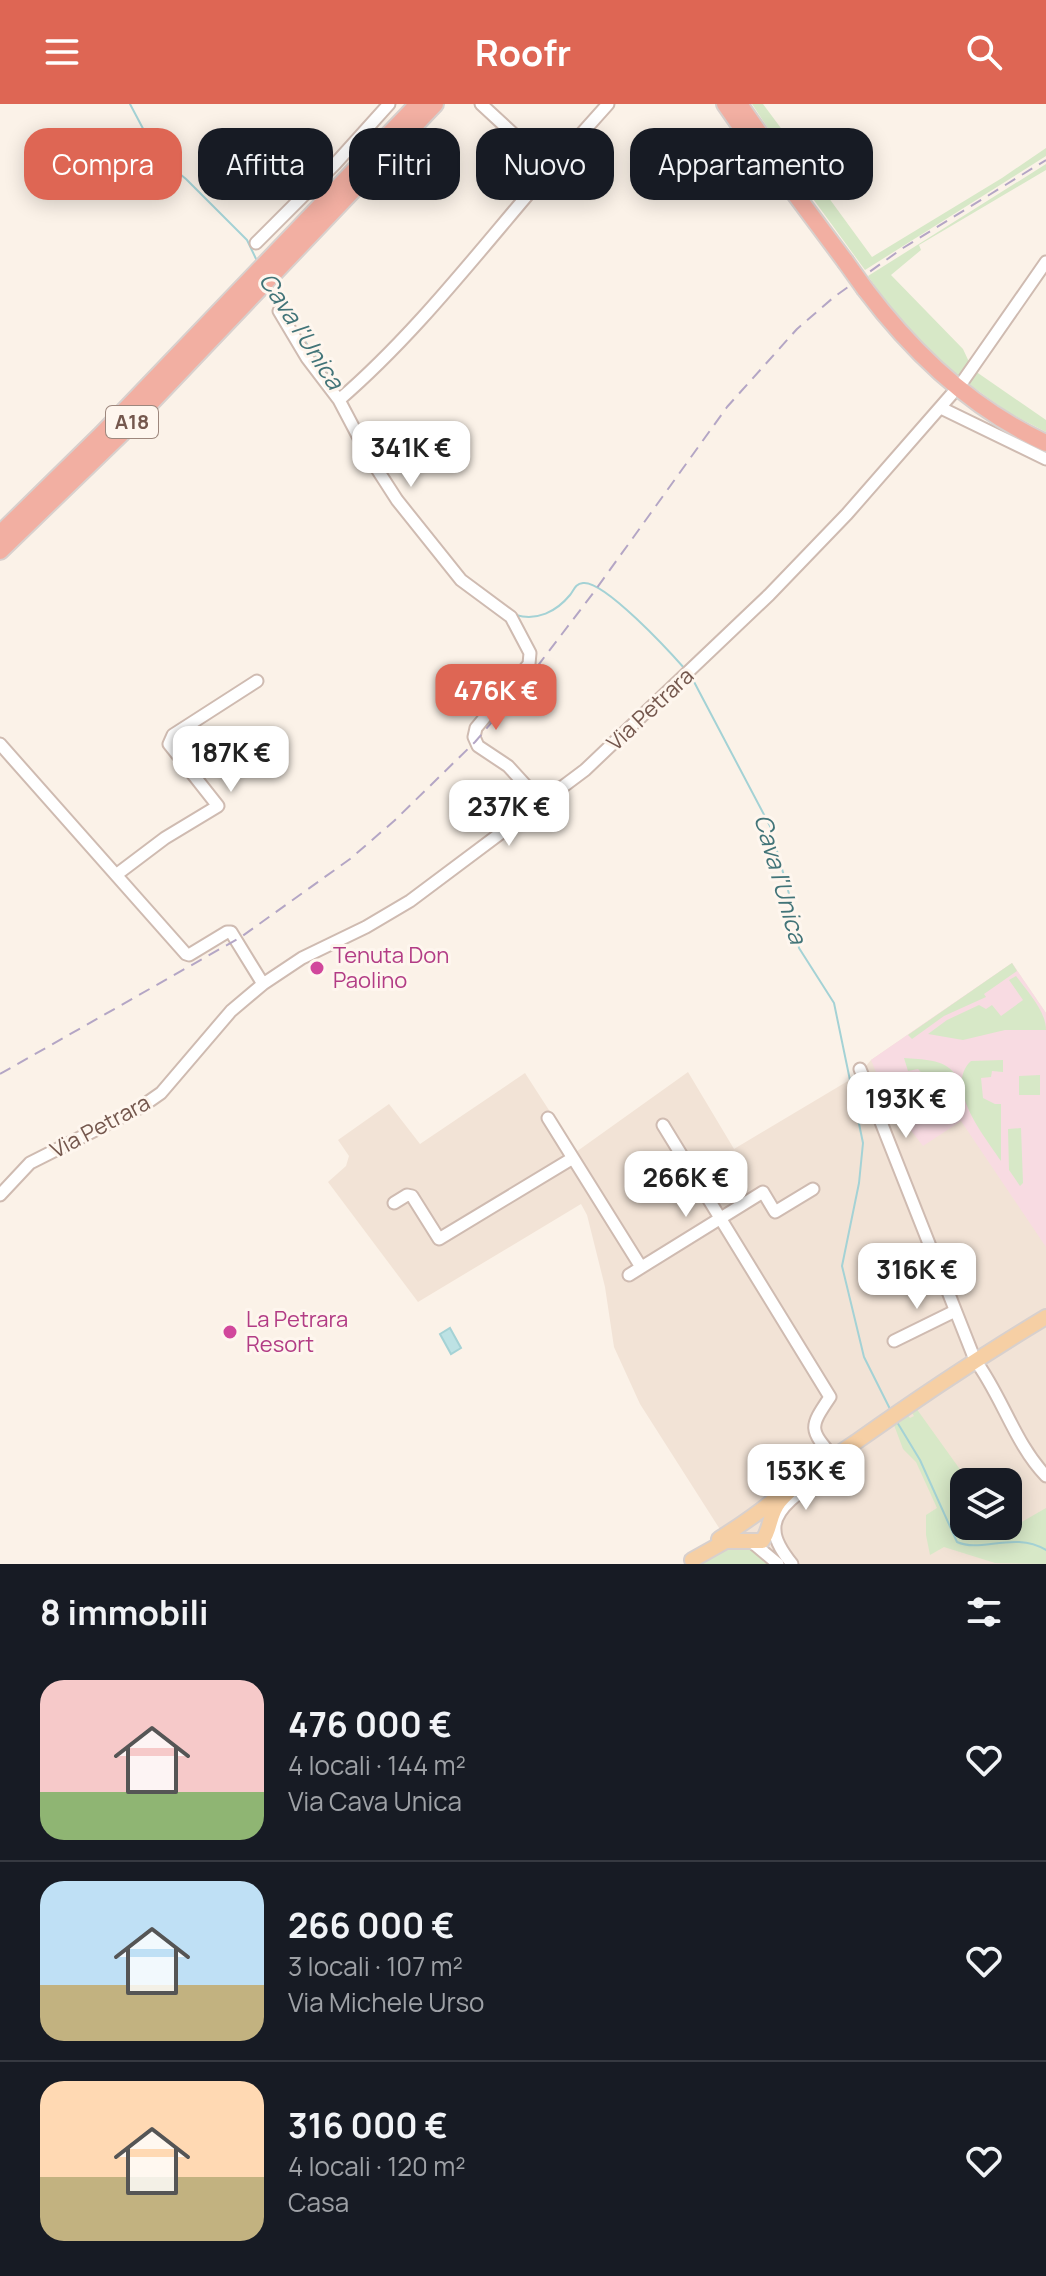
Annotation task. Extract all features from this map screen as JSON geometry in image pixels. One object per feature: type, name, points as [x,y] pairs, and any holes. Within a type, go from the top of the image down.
[{"type":"highway","points":[[412,128],[435,104]]},
{"type":"highway","points":[[422,128],[446,104]]},
{"type":"highway","points":[[725,104],[742,128]]},
{"type":"highway","points":[[731,104],[748,128]]},
{"type":"highway","points":[[742,104],[803,202],[901,334],[943,375],[992,413],[1046,443]]},
{"type":"highway","points":[[257,282],[415,106]]},
{"type":"highway","points":[[271,267],[349,193]]},
{"type":"highway","name":"A18","points":[[0,534],[257,282]]},
{"type":"highway","name":"A18","points":[[0,551],[121,434],[257,282]]},
{"type":"main road","points":[[689,1562],[726,1541],[762,1541],[778,1502],[797,1487],[894,1414],[1046,1317]]},
{"type":"main road","points":[[689,1562],[778,1496],[797,1487]]},
{"type":"main road","points":[[750,1518],[765,1521],[768,1528]]},
{"type":"main road","points":[[750,1518],[741,1530],[751,1542]]},
{"type":"street","points":[[256,243],[335,164],[389,104]]},
{"type":"street","points":[[481,104],[507,128]]},
{"type":"street","points":[[587,128],[608,104]]},
{"type":"street","points":[[339,400],[377,365],[456,281],[524,200]]},
{"type":"street","points":[[963,381],[1041,279],[1046,262]]},
{"type":"street","points":[[279,311],[307,358],[339,400],[368,455],[397,500],[461,580],[511,617],[530,653],[529,664],[476,728],[474,737],[478,746],[508,766],[540,801]]},
{"type":"street","name":"Via Petrara","points":[[0,1195],[30,1163],[141,1107],[161,1093],[240,1001],[263,984],[302,958],[366,927],[410,901],[585,770],[769,595],[847,514],[951,395]]},
{"type":"street","points":[[941,408],[1046,459]]},
{"type":"street","points":[[116,875],[165,838],[218,806],[169,740],[257,681]]},
{"type":"street","points":[[0,744],[186,954],[231,932],[263,984]]},
{"type":"street","points":[[860,1069],[975,1360],[988,1377],[1033,1462],[1046,1476]]},
{"type":"street","points":[[548,1118],[641,1267]]},
{"type":"street","points":[[663,1125],[830,1397],[814,1421],[813,1428],[815,1436],[834,1458]]},
{"type":"street","points":[[394,1203],[407,1195],[412,1196],[439,1239],[573,1158]]},
{"type":"street","points":[[629,1275],[763,1192],[775,1212],[813,1189]]},
{"type":"street","points":[[894,1341],[955,1311]]},
{"type":"street","points":[[792,1564],[781,1549],[774,1531],[779,1513],[818,1482],[833,1479],[853,1482]]},
{"type":"street","points":[[768,1528],[779,1564]]},
{"type":"street","points":[[751,1542],[779,1564]]},
{"type":"shaded area","points":[[1012,963],[1046,1013],[1046,1564],[697,1564],[721,1531],[640,1404],[614,1347],[605,1287],[587,1215],[581,1204],[418,1302],[328,1182],[346,1166],[349,1156],[338,1140],[389,1104],[420,1144],[525,1073],[576,1152],[688,1072],[734,1149],[858,1075],[871,1060]]},
{"type":"shaded area","points":[[1012,963],[1046,1013],[1046,1247],[961,1121],[923,1146],[898,1114],[893,1114],[871,1060]]},
{"type":"green space","points":[[752,104],[763,104],[781,128],[768,128]]},
{"type":"green space","points":[[1046,148],[1046,156],[865,270],[814,200],[830,200],[872,257]]},
{"type":"green space","points":[[1046,164],[1046,170],[919,245],[921,250],[891,275],[963,349],[970,364],[958,377],[910,330],[868,276]]},
{"type":"green space","points":[[975,371],[1046,420],[1046,432],[1009,413],[966,382]]},
{"type":"green space","points":[[1012,963],[1017,971],[984,994],[986,997],[944,1016],[912,1039],[908,1035]]},
{"type":"green space","points":[[1016,976],[1039,1009],[1046,1030],[1005,1030],[963,1040],[928,1034],[947,1020],[979,1005],[986,1009],[992,1005],[1001,1016],[1023,1000],[1009,980]]},
{"type":"green space","points":[[904,1058],[938,1062],[955,1074],[947,1075],[947,1082],[940,1083],[941,1091],[910,1112],[911,1105],[931,1083],[918,1069],[908,1071]]},
{"type":"green space","points":[[1003,1060],[1003,1072],[992,1071],[991,1077],[981,1078],[983,1098],[1001,1104],[1001,1161],[970,1112],[962,1084],[964,1072],[971,1061]]},
{"type":"green space","points":[[1040,1075],[1040,1095],[1019,1095],[1019,1076]]},
{"type":"green space","points":[[1021,1128],[1023,1183],[1020,1186],[1009,1170],[1008,1129]]},
{"type":"green space","points":[[916,1408],[959,1468],[950,1468],[950,1540],[1022,1540],[1022,1522],[1046,1508],[1046,1564],[995,1563],[944,1547],[930,1555],[926,1515],[937,1508],[916,1462],[903,1449],[894,1425],[907,1414],[910,1418],[914,1416],[911,1411]]},
{"type":"green space","points":[[722,1546],[753,1548],[771,1564],[697,1564]]},
{"type":"water","points":[[450,1328],[461,1348],[451,1354],[440,1334]]},
{"type":"waterway","name":"Cava l'Unica","points":[[130,104],[157,155],[186,179],[247,240],[258,263]]},
{"type":"waterway","name":"Cava l'Unica","points":[[269,287],[280,305]]},
{"type":"waterway","name":"Cava l'Unica","points":[[293,324],[342,394]]},
{"type":"waterway","name":"Cava l'Unica","points":[[516,615],[531,617],[546,614],[565,601],[578,585],[593,585],[621,604],[685,669]]},
{"type":"waterway","name":"Cava l'Unica","points":[[692,678],[770,826],[791,901],[799,948],[834,1003],[863,1143],[859,1183],[842,1266],[864,1357],[890,1409]]},
{"type":"waterway","name":"Cava l'Unica","points":[[897,1422],[920,1460],[957,1542],[966,1545],[1022,1542],[1046,1550]]},
{"type":"railway","points":[[0,1074],[241,937],[350,859],[394,821],[475,742],[520,689],[727,407],[797,329],[834,297],[903,248],[1046,160]]},
{"type":"place","name":"Tenuta Don Paolino","points":[[317,968]]},
{"type":"place","name":"La Petrara Resort","points":[[230,1332]]}]
